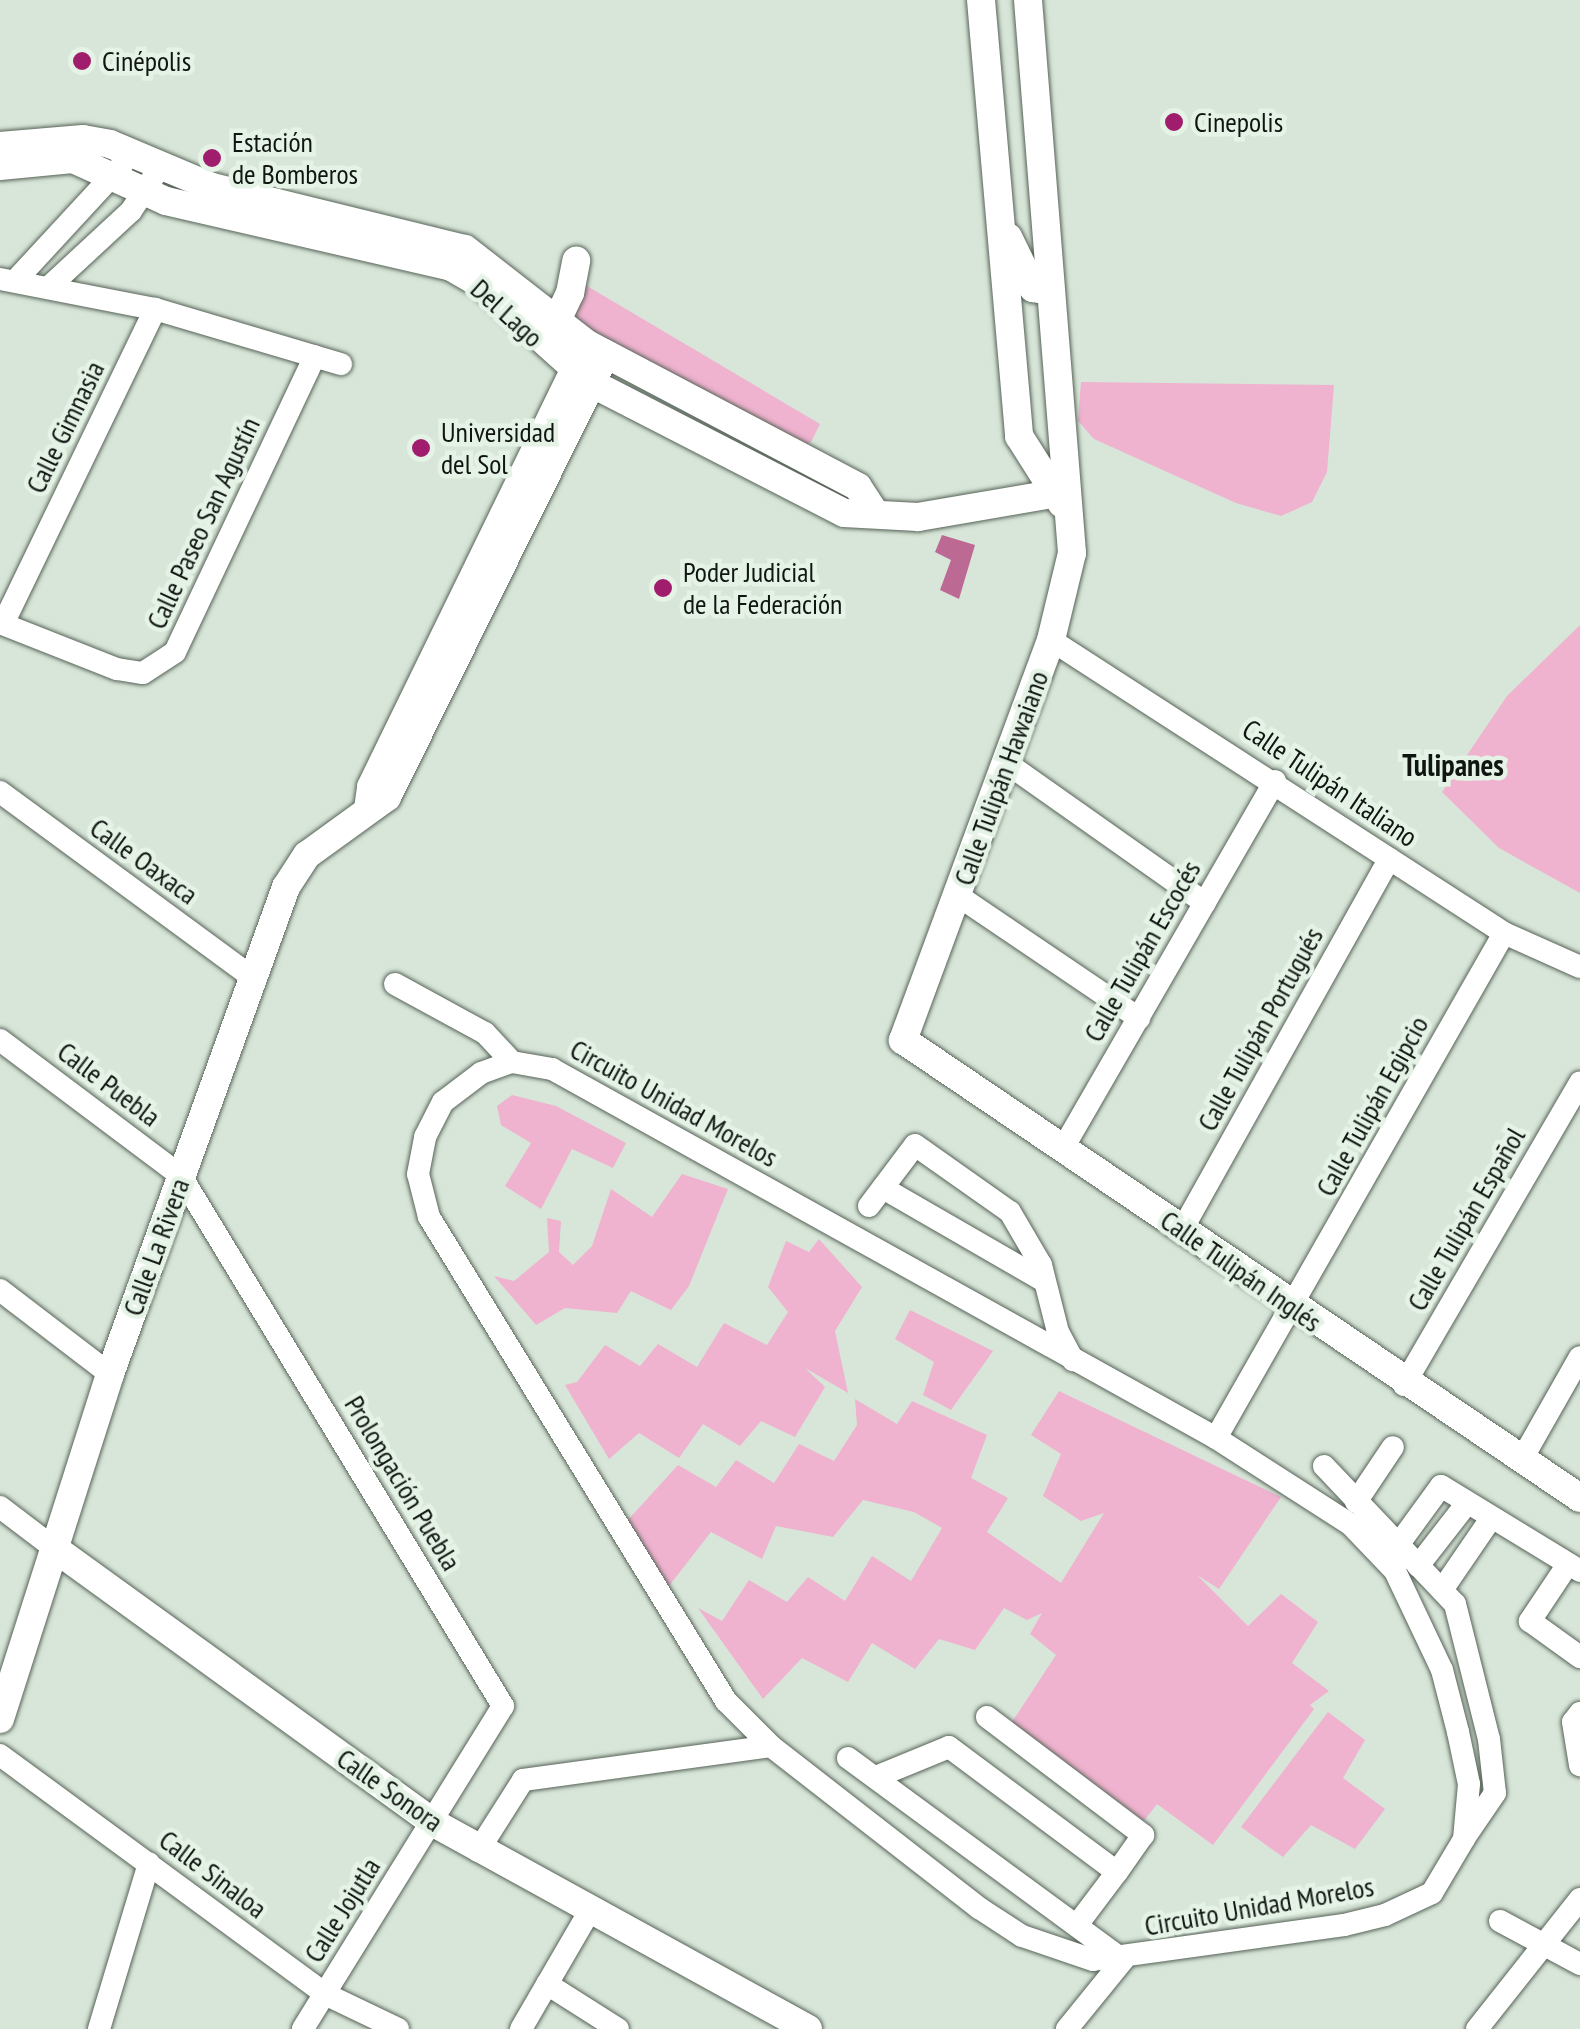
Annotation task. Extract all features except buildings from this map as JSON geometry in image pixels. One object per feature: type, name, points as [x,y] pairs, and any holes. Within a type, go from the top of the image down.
[{"type":"street","name":"Calle Tulipán Hawaiano","points":[[981,0],[1018,427],[1062,498]]},
{"type":"street","points":[[1013,0],[1030,164],[1044,206]]},
{"type":"street","name":"Calle Tulipán Hawaiano","points":[[904,1040],[1051,640],[1072,553],[1062,498],[1060,418],[1028,0]]},
{"type":"street","name":"Del Lago","points":[[0,146],[83,139],[135,152],[208,199]]},
{"type":"street","points":[[8,279],[135,152]]},
{"type":"street","name":"Del Lago","points":[[0,166],[74,159],[146,194],[208,199],[465,249],[550,335],[582,377],[844,513],[918,517],[992,504],[1062,498]]},
{"type":"street","points":[[50,286],[146,194],[160,167]]},
{"type":"street","points":[[1000,222],[1033,288],[1050,291]]},
{"type":"street","points":[[550,335],[576,262]]},
{"type":"street","points":[[8,279],[155,310],[341,364]]},
{"type":"street","name":"Calle Gimnasia","points":[[1,624],[155,310]]},
{"type":"street","name":"Del Lago","points":[[550,335],[596,349],[858,487],[874,512]]},
{"type":"street","name":"Calle La Rivera","points":[[0,1719],[110,1374],[294,872],[368,809],[395,763],[596,349]]},
{"type":"street","name":"Calle Paseo San Agustín","points":[[1,624],[142,673],[175,652],[314,356]]},
{"type":"street","points":[[1014,381],[1029,365],[1040,364],[1056,378]]},
{"type":"street","points":[[992,504],[1019,479],[1018,427],[1044,434],[1060,418]]},
{"type":"street","name":"Calle Tulipán Italiano","points":[[1051,640],[1504,933],[1580,968]]},
{"type":"street","points":[[1008,764],[1205,903]]},
{"type":"street","name":"Calle Tulipán Escocés","points":[[1062,1150],[1275,782]]},
{"type":"street","name":"Calle Oaxaca","points":[[0,792],[253,978]]},
{"type":"street","name":"Calle Tulipán Portugués","points":[[1183,1228],[1389,859]]},
{"type":"street","points":[[957,896],[1139,1018]]},
{"type":"street","name":"Calle Tulipán Egipcio","points":[[1292,1308],[1504,933]]},
{"type":"street","points":[[396,984],[484,1034],[512,1062]]},
{"type":"street","name":"Calle Puebla","points":[[0,1040],[181,1176]]},
{"type":"street","name":"Calle Tulipán Inglés","points":[[904,1040],[1183,1228],[1404,1385],[1580,1498]]},
{"type":"street","name":"Circuito Unidad Morelos","points":[[512,1062],[552,1068],[1073,1360],[1216,1438],[1350,1524],[1394,1571],[1442,1670],[1469,1784],[1464,1839],[1432,1892],[1385,1916],[1123,1960],[1093,1960],[1022,1936],[770,1746],[726,1701],[429,1217],[418,1174],[426,1138],[443,1102],[481,1074],[512,1062]]},
{"type":"street","name":"Calle Tulipán Español","points":[[1404,1385],[1580,1083]]},
{"type":"street","points":[[1044,1281],[876,1197],[915,1144],[1010,1212],[1044,1281],[1073,1360]]},
{"type":"street","name":"Prolongación Puebla","points":[[181,1176],[504,1706],[432,1822]]},
{"type":"street","points":[[0,1290],[110,1374]]},
{"type":"street","points":[[1216,1438],[1292,1308]]},
{"type":"street","points":[[1522,1459],[1580,1357]]},
{"type":"street","points":[[1356,1502],[1394,1447]]},
{"type":"street","points":[[1324,1466],[1455,1604],[1490,1739],[1495,1793],[1464,1839]]},
{"type":"street","points":[[1398,1546],[1441,1486],[1574,1568],[1530,1621],[1580,1656]]},
{"type":"street","points":[[1418,1566],[1467,1502]]},
{"type":"street","name":"Calle Sonora","points":[[0,1507],[432,1822],[793,2025]]},
{"type":"street","points":[[1442,1590],[1492,1518]]},
{"type":"street","points":[[1580,1712],[1573,1722],[1580,1765]]},
{"type":"street","points":[[987,1717],[1144,1835],[1077,1925]]},
{"type":"street","points":[[478,1851],[523,1780],[770,1746]]},
{"type":"street","points":[[876,1777],[949,1747],[1116,1872]]},
{"type":"street","name":"Calle Sinaloa","points":[[0,1755],[325,1994],[398,2029]]},
{"type":"street","points":[[848,1758],[1123,1960],[1067,2029]]},
{"type":"street","name":"Calle Jojutla","points":[[303,2029],[432,1822]]},
{"type":"street","points":[[99,2029],[149,1863]]},
{"type":"street","points":[[1477,2029],[1549,1945],[1580,1899]]},
{"type":"street","points":[[521,2029],[589,1912]]},
{"type":"street","points":[[1500,1922],[1580,1964]]},
{"type":"street","points":[[547,1984],[618,2029]]},
{"type":"shaded area","points":[[582,283],[820,424],[811,442],[789,452],[573,326]]},
{"type":"shaded area","points":[[1081,382],[1334,385],[1327,472],[1312,502],[1281,516],[1236,503],[1094,439],[1078,421]]},
{"type":"shaded area","points":[[942,535],[975,545],[959,599],[940,590],[951,560],[935,552]]},
{"type":"shaded area","points":[[1580,625],[1580,893],[1499,848],[1442,792],[1507,696]]},
{"type":"shaded area","points":[[512,1095],[556,1106],[626,1143],[613,1168],[572,1149],[541,1209],[505,1186],[531,1143],[501,1125],[497,1106]]},
{"type":"shaded area","points":[[682,1174],[728,1189],[689,1286],[671,1310],[631,1291],[617,1313],[565,1308],[536,1325],[494,1276],[514,1281],[549,1252],[547,1218],[561,1221],[559,1252],[573,1265],[592,1246],[611,1189],[652,1217]]},
{"type":"shaded area","points":[[819,1239],[862,1287],[835,1331],[848,1393],[805,1368],[825,1387],[795,1437],[761,1421],[740,1446],[703,1424],[679,1458],[639,1433],[609,1459],[565,1385],[577,1382],[605,1345],[640,1366],[658,1344],[697,1367],[724,1323],[767,1345],[788,1312],[768,1287],[786,1241],[809,1252]]},
{"type":"shaded area","points":[[910,1310],[993,1351],[951,1410],[923,1395],[934,1362],[895,1339]]},
{"type":"shaded area","points":[[1059,1391],[1281,1497],[1219,1589],[1197,1575],[1248,1626],[1281,1594],[1318,1622],[1292,1663],[1329,1691],[1310,1705],[1314,1709],[1213,1845],[1157,1804],[1144,1821],[1012,1722],[1056,1655],[1030,1634],[1042,1613],[1027,1620],[1004,1608],[975,1650],[939,1639],[915,1669],[872,1643],[848,1682],[802,1658],[763,1699],[698,1608],[722,1621],[749,1580],[787,1602],[808,1577],[845,1601],[872,1556],[911,1581],[942,1528],[914,1512],[863,1500],[833,1537],[776,1526],[762,1559],[711,1532],[669,1586],[627,1521],[678,1465],[716,1487],[736,1460],[774,1483],[799,1444],[834,1461],[857,1425],[855,1399],[897,1424],[912,1401],[987,1435],[971,1478],[1008,1498],[987,1532],[1061,1583],[1104,1513],[1081,1521],[1043,1496],[1061,1454],[1031,1435]]},
{"type":"shaded area","points":[[1328,1712],[1365,1740],[1343,1778],[1385,1809],[1355,1849],[1311,1825],[1283,1857],[1241,1827]]},
{"type":"place","name":"Cinépolis","points":[[82,61]]},
{"type":"place","name":"Cinepolis","points":[[1174,122]]},
{"type":"place","name":"Estación de Bomberos","points":[[212,158]]},
{"type":"place","name":"Universidad del Sol","points":[[421,448]]},
{"type":"place","name":"Poder Judicial de la Federación","points":[[663,588]]},
{"type":"district","name":"Tulipanes","points":[[1453,765]]}]
